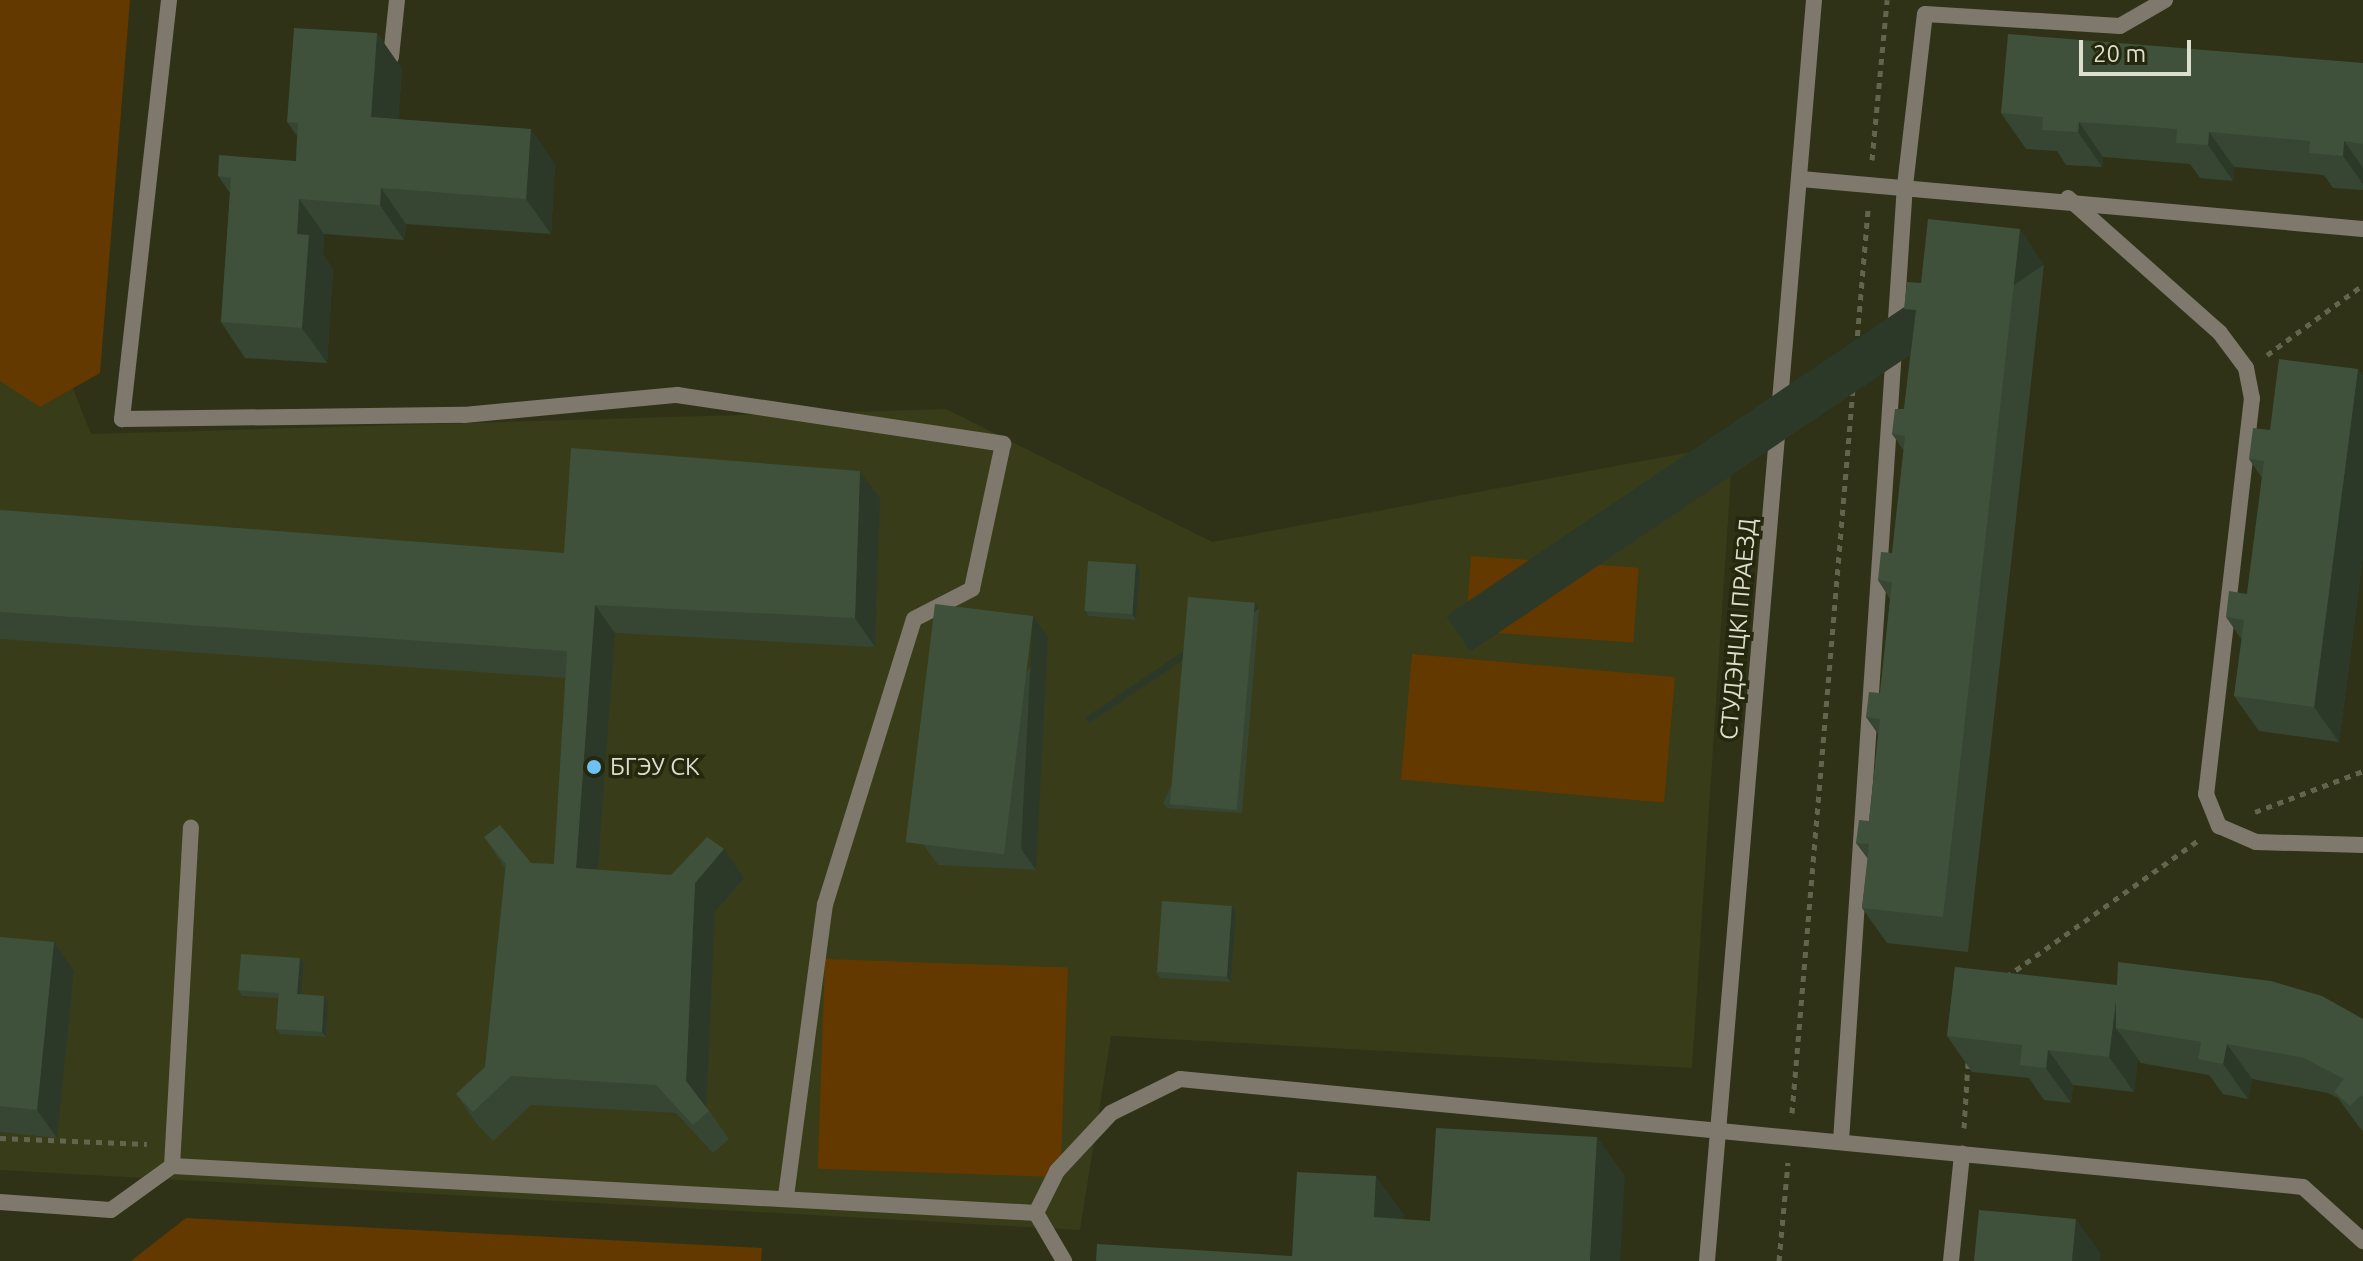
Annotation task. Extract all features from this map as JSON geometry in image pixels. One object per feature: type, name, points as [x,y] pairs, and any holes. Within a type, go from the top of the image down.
[{"type":"street","points":[[169,0],[122,419],[464,415],[677,395],[1003,444],[972,589],[914,619],[825,904],[786,1197]]},
{"type":"street","points":[[391,57],[397,0]]},
{"type":"street","name":"СТУДЭНЦКІ ПРАЕЗД","points":[[1707,1261],[1814,0]]},
{"type":"street","points":[[1841,1141],[1905,186],[1925,14],[2120,26],[2165,0]]},
{"type":"street","points":[[1801,179],[2068,198],[2363,229]]},
{"type":"street","points":[[2068,198],[2220,333],[2246,368],[2252,398],[2206,794],[2219,826],[2256,842],[2363,845]]},
{"type":"street","points":[[172,1166],[191,828]]},
{"type":"street","points":[[1036,1213],[1057,1171],[1111,1113],[1180,1079],[2303,1187],[2363,1241]]},
{"type":"street","points":[[1951,1261],[1962,1154]]},
{"type":"street","points":[[0,1202],[111,1210],[172,1166],[1036,1213]]},
{"type":"street","points":[[1036,1213],[1064,1261]]},
{"type":"path","points":[[1779,1261],[1887,0]]},
{"type":"path","points":[[2246,368],[2363,285]]},
{"type":"path","points":[[1998,983],[2219,826],[2363,771]]},
{"type":"path","points":[[1962,1154],[1969,1047]]},
{"type":"path","points":[[0,1138],[173,1145]]},
{"type":"shaded area","points":[[0,0],[130,0],[100,373],[40,407],[0,381]]},
{"type":"shaded area","points":[[0,204],[91,434],[946,409],[1212,542],[1733,444],[1692,1068],[1111,1036],[1080,1230],[0,1170]]},
{"type":"shaded area","points":[[1471,556],[1639,568],[1633,643],[1466,631]]},
{"type":"shaded area","points":[[1412,654],[1675,677],[1664,803],[1401,780]]},
{"type":"shaded area","points":[[825,959],[1068,967],[1061,1177],[818,1169]]},
{"type":"shaded area","points":[[186,1218],[762,1248],[761,1261],[131,1261]]},
{"type":"building","points":[[294,28],[377,33],[371,117],[531,129],[526,199],[381,188],[380,205],[299,199],[297,234],[309,235],[302,328],[221,322],[231,178],[218,176],[219,155],[296,161],[298,123],[287,122]]},
{"type":"building","points":[[2008,34],[2363,63],[2363,144],[2344,141],[2343,156],[2309,153],[2310,141],[2209,132],[2208,145],[2176,143],[2177,129],[2079,122],[2078,132],[2042,130],[2043,117],[2001,113]]},
{"type":"building","points":[[1928,219],[2020,229],[1943,917],[1862,908],[1869,844],[1856,843],[1859,820],[1869,821],[1880,719],[1866,717],[1869,692],[1880,693],[1892,582],[1878,580],[1881,552],[1892,553],[1905,436],[1892,434],[1895,409],[1904,409],[1916,310],[1904,309],[1907,282],[1921,283]]},
{"type":"building","points":[[2279,359],[2358,369],[2314,707],[2234,696],[2244,620],[2226,617],[2229,591],[2247,594],[2264,461],[2249,459],[2253,428],[2270,430]]},
{"type":"building","name":"БГЭУ СК","points":[[571,448],[860,471],[855,618],[595,605],[576,868],[671,875],[707,837],[724,849],[695,883],[686,1081],[709,1111],[693,1125],[656,1085],[511,1076],[473,1112],[456,1094],[485,1067],[506,864],[484,837],[500,825],[531,863],[554,864],[567,651],[0,612],[0,510],[564,553]]},
{"type":"building","points":[[1088,561],[1136,564],[1132,614],[1085,611]]},
{"type":"building","points":[[1188,597],[1255,603],[1237,810],[1170,804]]},
{"type":"building","points":[[935,604],[1033,616],[1004,854],[906,842]]},
{"type":"building","points":[[1162,901],[1232,906],[1227,977],[1157,972]]},
{"type":"building","points":[[0,937],[54,942],[37,1110],[0,1106]]},
{"type":"building","points":[[241,954],[300,958],[297,994],[324,996],[322,1032],[276,1029],[279,993],[238,990]]},
{"type":"building","points":[[2118,962],[2271,981],[2322,996],[2363,1019],[2363,1097],[2361,1095],[2350,1106],[2334,1092],[2344,1079],[2304,1058],[2227,1044],[2223,1064],[2198,1059],[2201,1042],[2116,1028],[2116,1000],[2109,1057],[2048,1050],[2046,1068],[2020,1065],[2022,1045],[1947,1036],[1955,967],[2117,985]]},
{"type":"building","points":[[1436,1128],[1597,1137],[1590,1261],[1096,1261],[1097,1244],[1292,1256],[1297,1172],[1376,1176],[1374,1217],[1430,1221]]},
{"type":"building","points":[[1979,1210],[2076,1219],[2072,1261],[1974,1261]]},
{"type":"place","name":"БГЭУ СК","points":[[594,767]]}]
